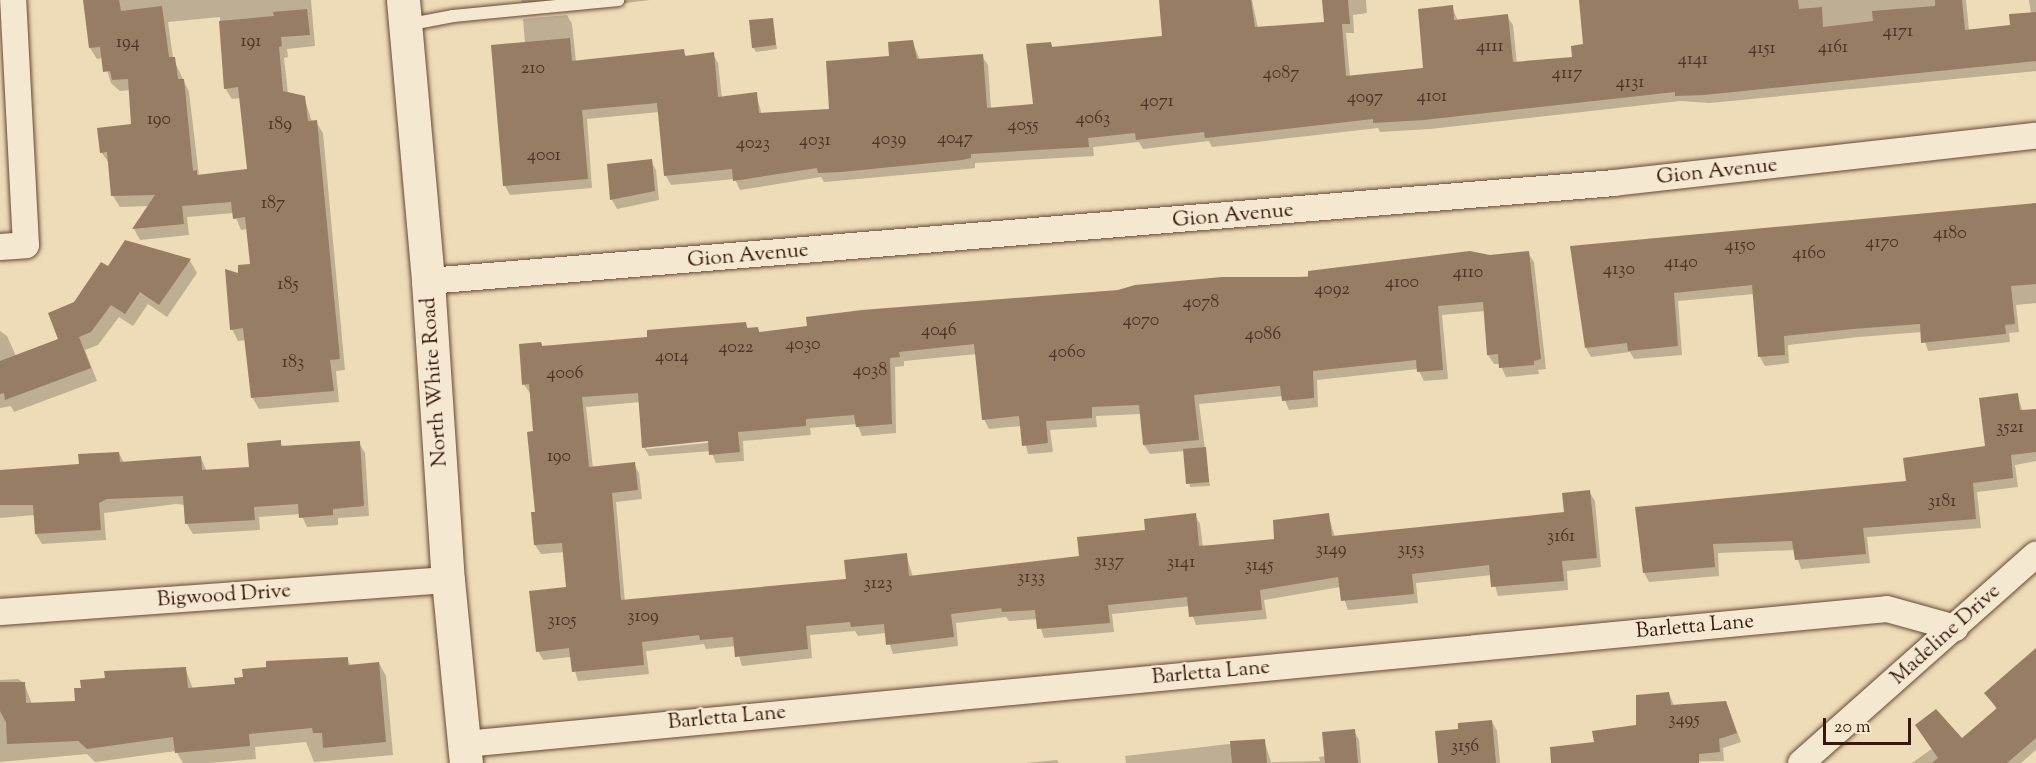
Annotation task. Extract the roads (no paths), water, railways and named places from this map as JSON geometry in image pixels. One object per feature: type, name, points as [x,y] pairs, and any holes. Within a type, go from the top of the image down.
[{"type":"main road","name":"North White Road","points":[[405,13],[428,281],[448,580],[465,754]]},
{"type":"street","points":[[0,247],[27,245],[13,0]]},
{"type":"street","name":"Gion Avenue","points":[[428,281],[1614,183],[2036,136]]},
{"type":"street","name":"Madeline Drive","points":[[1801,763],[2036,554]]},
{"type":"street","name":"Bigwood Drive","points":[[0,612],[448,580]]},
{"type":"street","name":"Barletta Lane","points":[[465,754],[1887,609],[1955,628]]},
{"type":"lane","points":[[405,13],[618,0]]}]
